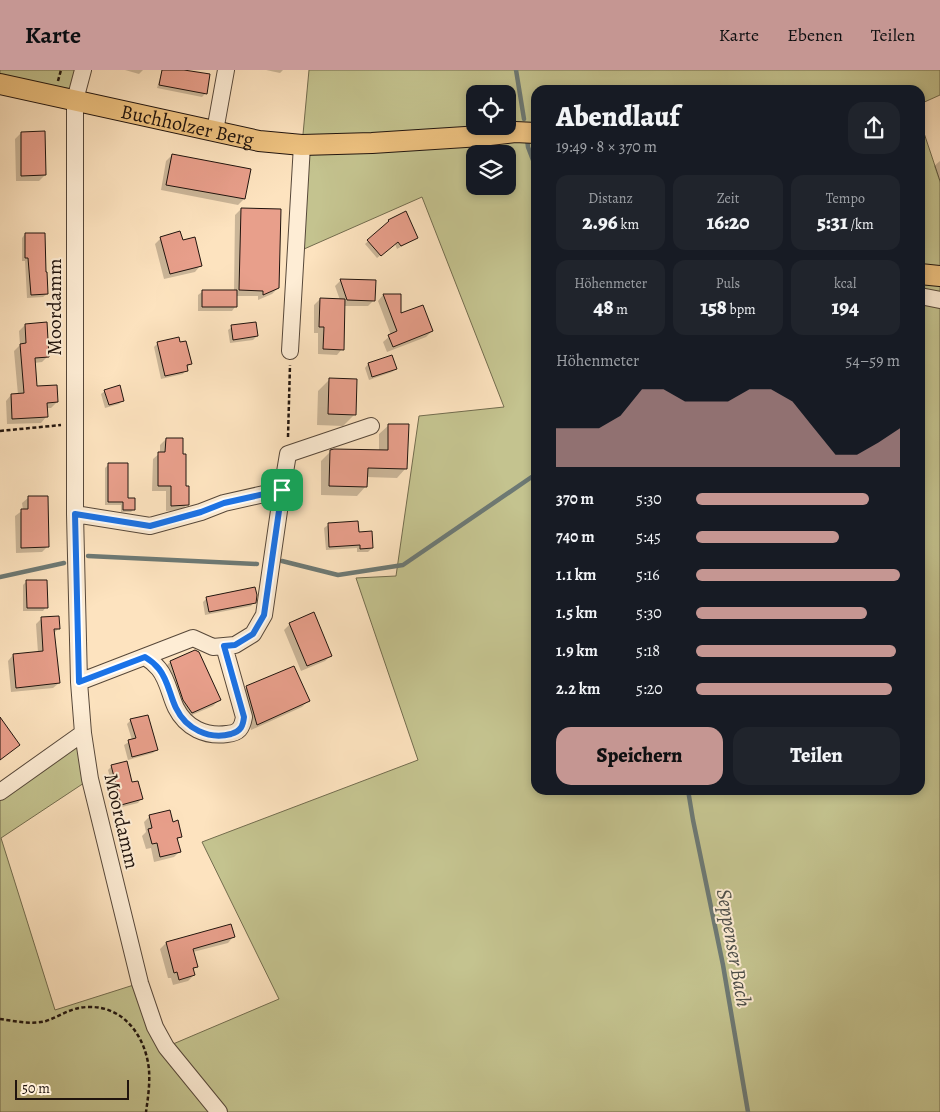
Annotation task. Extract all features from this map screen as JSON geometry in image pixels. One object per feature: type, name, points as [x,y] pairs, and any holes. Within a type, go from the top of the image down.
[{"type":"main road","name":"Buchholzer Berg","points":[[0,84],[259,141],[302,145],[372,143],[515,132],[531,133]]},
{"type":"main road","points":[[925,274],[940,276]]},
{"type":"street","name":"Moordamm","points":[[83,70],[75,100],[75,514],[79,682],[83,733],[90,780],[140,984],[155,1027],[166,1047],[219,1112]]},
{"type":"street","points":[[215,131],[226,70]]},
{"type":"street","points":[[290,351],[302,145]]},
{"type":"street","points":[[925,297],[940,300]]},
{"type":"street","points":[[79,682],[193,638],[213,647],[235,645],[253,634],[264,615],[288,454],[371,426]]},
{"type":"street","points":[[75,514],[150,526],[201,512],[224,503],[282,490]]},
{"type":"street","points":[[145,657],[160,670],[176,708],[183,719],[197,731],[218,736],[238,731],[242,726],[244,717],[224,646]]},
{"type":"street","points":[[0,792],[83,733]]},
{"type":"path","points":[[57,84],[61,70]]},
{"type":"path","points":[[288,454],[290,351]]},
{"type":"path","points":[[0,431],[75,424]]},
{"type":"path","points":[[0,1019],[38,1023],[47,1021],[70,1009],[89,1007],[120,1014],[136,1034],[145,1054],[149,1070],[146,1112]]},
{"type":"shaded area","points":[[0,70],[83,70],[75,100],[0,84]]},
{"type":"shaded area","points":[[309,70],[940,70],[940,95],[925,102],[925,85],[531,85],[531,795],[925,795],[925,136],[940,181],[940,1112],[0,1112],[0,792],[83,733],[90,779],[1,838],[55,1010],[140,983],[166,1047],[279,999],[202,842],[418,760],[356,578],[396,576],[419,416],[504,407],[422,197],[295,253]]},
{"type":"building","points":[[162,70],[184,70],[210,74],[207,94],[159,85]]},
{"type":"building","points":[[45,131],[46,175],[21,176],[21,132]]},
{"type":"building","points":[[172,154],[251,169],[245,199],[166,185]]},
{"type":"building","points":[[241,208],[281,209],[279,288],[263,295],[263,291],[239,290]]},
{"type":"building","points":[[406,211],[418,238],[401,246],[398,242],[381,256],[367,240],[388,220]]},
{"type":"building","points":[[180,231],[183,240],[195,237],[202,266],[170,274],[160,237]]},
{"type":"building","points":[[25,233],[45,233],[48,294],[31,295],[28,258],[25,258]]},
{"type":"building","points":[[340,279],[376,280],[375,301],[347,300]]},
{"type":"building","points":[[202,290],[237,290],[237,307],[202,307]]},
{"type":"building","points":[[383,294],[401,294],[401,313],[423,305],[433,331],[393,347],[388,335],[397,331]]},
{"type":"building","points":[[320,298],[345,299],[344,350],[323,349],[324,327],[319,327]]},
{"type":"building","points":[[47,322],[49,357],[35,358],[37,386],[57,385],[58,402],[47,403],[48,417],[12,419],[11,394],[24,393],[20,344],[26,343],[25,324]]},
{"type":"building","points":[[256,322],[258,336],[233,340],[231,325]]},
{"type":"building","points":[[179,337],[180,342],[186,341],[192,364],[187,365],[188,371],[165,376],[157,342]]},
{"type":"building","points":[[392,355],[397,369],[372,377],[368,363]]},
{"type":"building","points":[[329,378],[357,379],[356,415],[328,414]]},
{"type":"building","points":[[120,385],[124,401],[109,405],[104,390]]},
{"type":"building","points":[[388,424],[409,424],[407,469],[368,468],[367,487],[329,486],[330,450],[388,450]]},
{"type":"building","points":[[166,438],[183,438],[183,454],[186,454],[186,486],[189,486],[189,505],[171,506],[171,486],[158,486],[158,452],[165,452]]},
{"type":"building","points":[[108,463],[128,463],[128,498],[135,498],[135,510],[123,510],[123,502],[108,502]]},
{"type":"building","points":[[28,496],[48,496],[49,547],[21,548],[21,509],[28,509]]},
{"type":"building","points":[[358,521],[359,532],[372,531],[373,548],[360,549],[360,545],[329,547],[328,523]]},
{"type":"building","points":[[26,580],[47,580],[48,608],[27,608]]},
{"type":"building","points":[[255,587],[256,603],[209,612],[206,597]]},
{"type":"building","points":[[314,612],[332,656],[307,666],[289,623]]},
{"type":"building","points":[[59,616],[60,629],[54,629],[60,683],[16,688],[13,654],[43,651],[41,617]]},
{"type":"building","points":[[195,650],[199,652],[221,700],[192,713],[183,700],[170,661]]},
{"type":"building","points":[[294,666],[310,701],[257,725],[246,686]]},
{"type":"building","points":[[148,715],[158,750],[132,757],[128,740],[136,738],[130,719]]},
{"type":"building","points":[[0,717],[20,745],[0,760]]},
{"type":"building","points":[[127,761],[132,782],[138,781],[143,799],[121,805],[111,765]]},
{"type":"building","points":[[170,810],[173,822],[178,820],[182,837],[177,838],[181,852],[160,857],[157,843],[152,844],[148,829],[152,828],[149,815]]},
{"type":"building","points":[[231,924],[235,937],[193,949],[198,967],[193,968],[195,975],[179,980],[177,972],[174,973],[166,942]]},
{"type":"waterway","name":"Seppenser Bach","points":[[516,70],[524,119]]},
{"type":"waterway","name":"Seppenser Bach","points":[[527,139],[531,155]]},
{"type":"waterway","points":[[282,561],[338,575],[403,565],[531,477]]},
{"type":"waterway","points":[[88,556],[257,564]]},
{"type":"waterway","points":[[0,577],[64,563]]},
{"type":"waterway","name":"Seppenser Bach","points":[[689,795],[723,965],[748,1112]]},
{"type":"route","points":[[282,490],[264,615],[253,634],[235,645],[224,646],[244,717],[242,726],[238,731],[218,736],[197,731],[189,725],[176,708],[166,680],[160,670],[145,657],[79,682],[75,514],[150,526],[201,512],[224,503],[282,490]]}]
